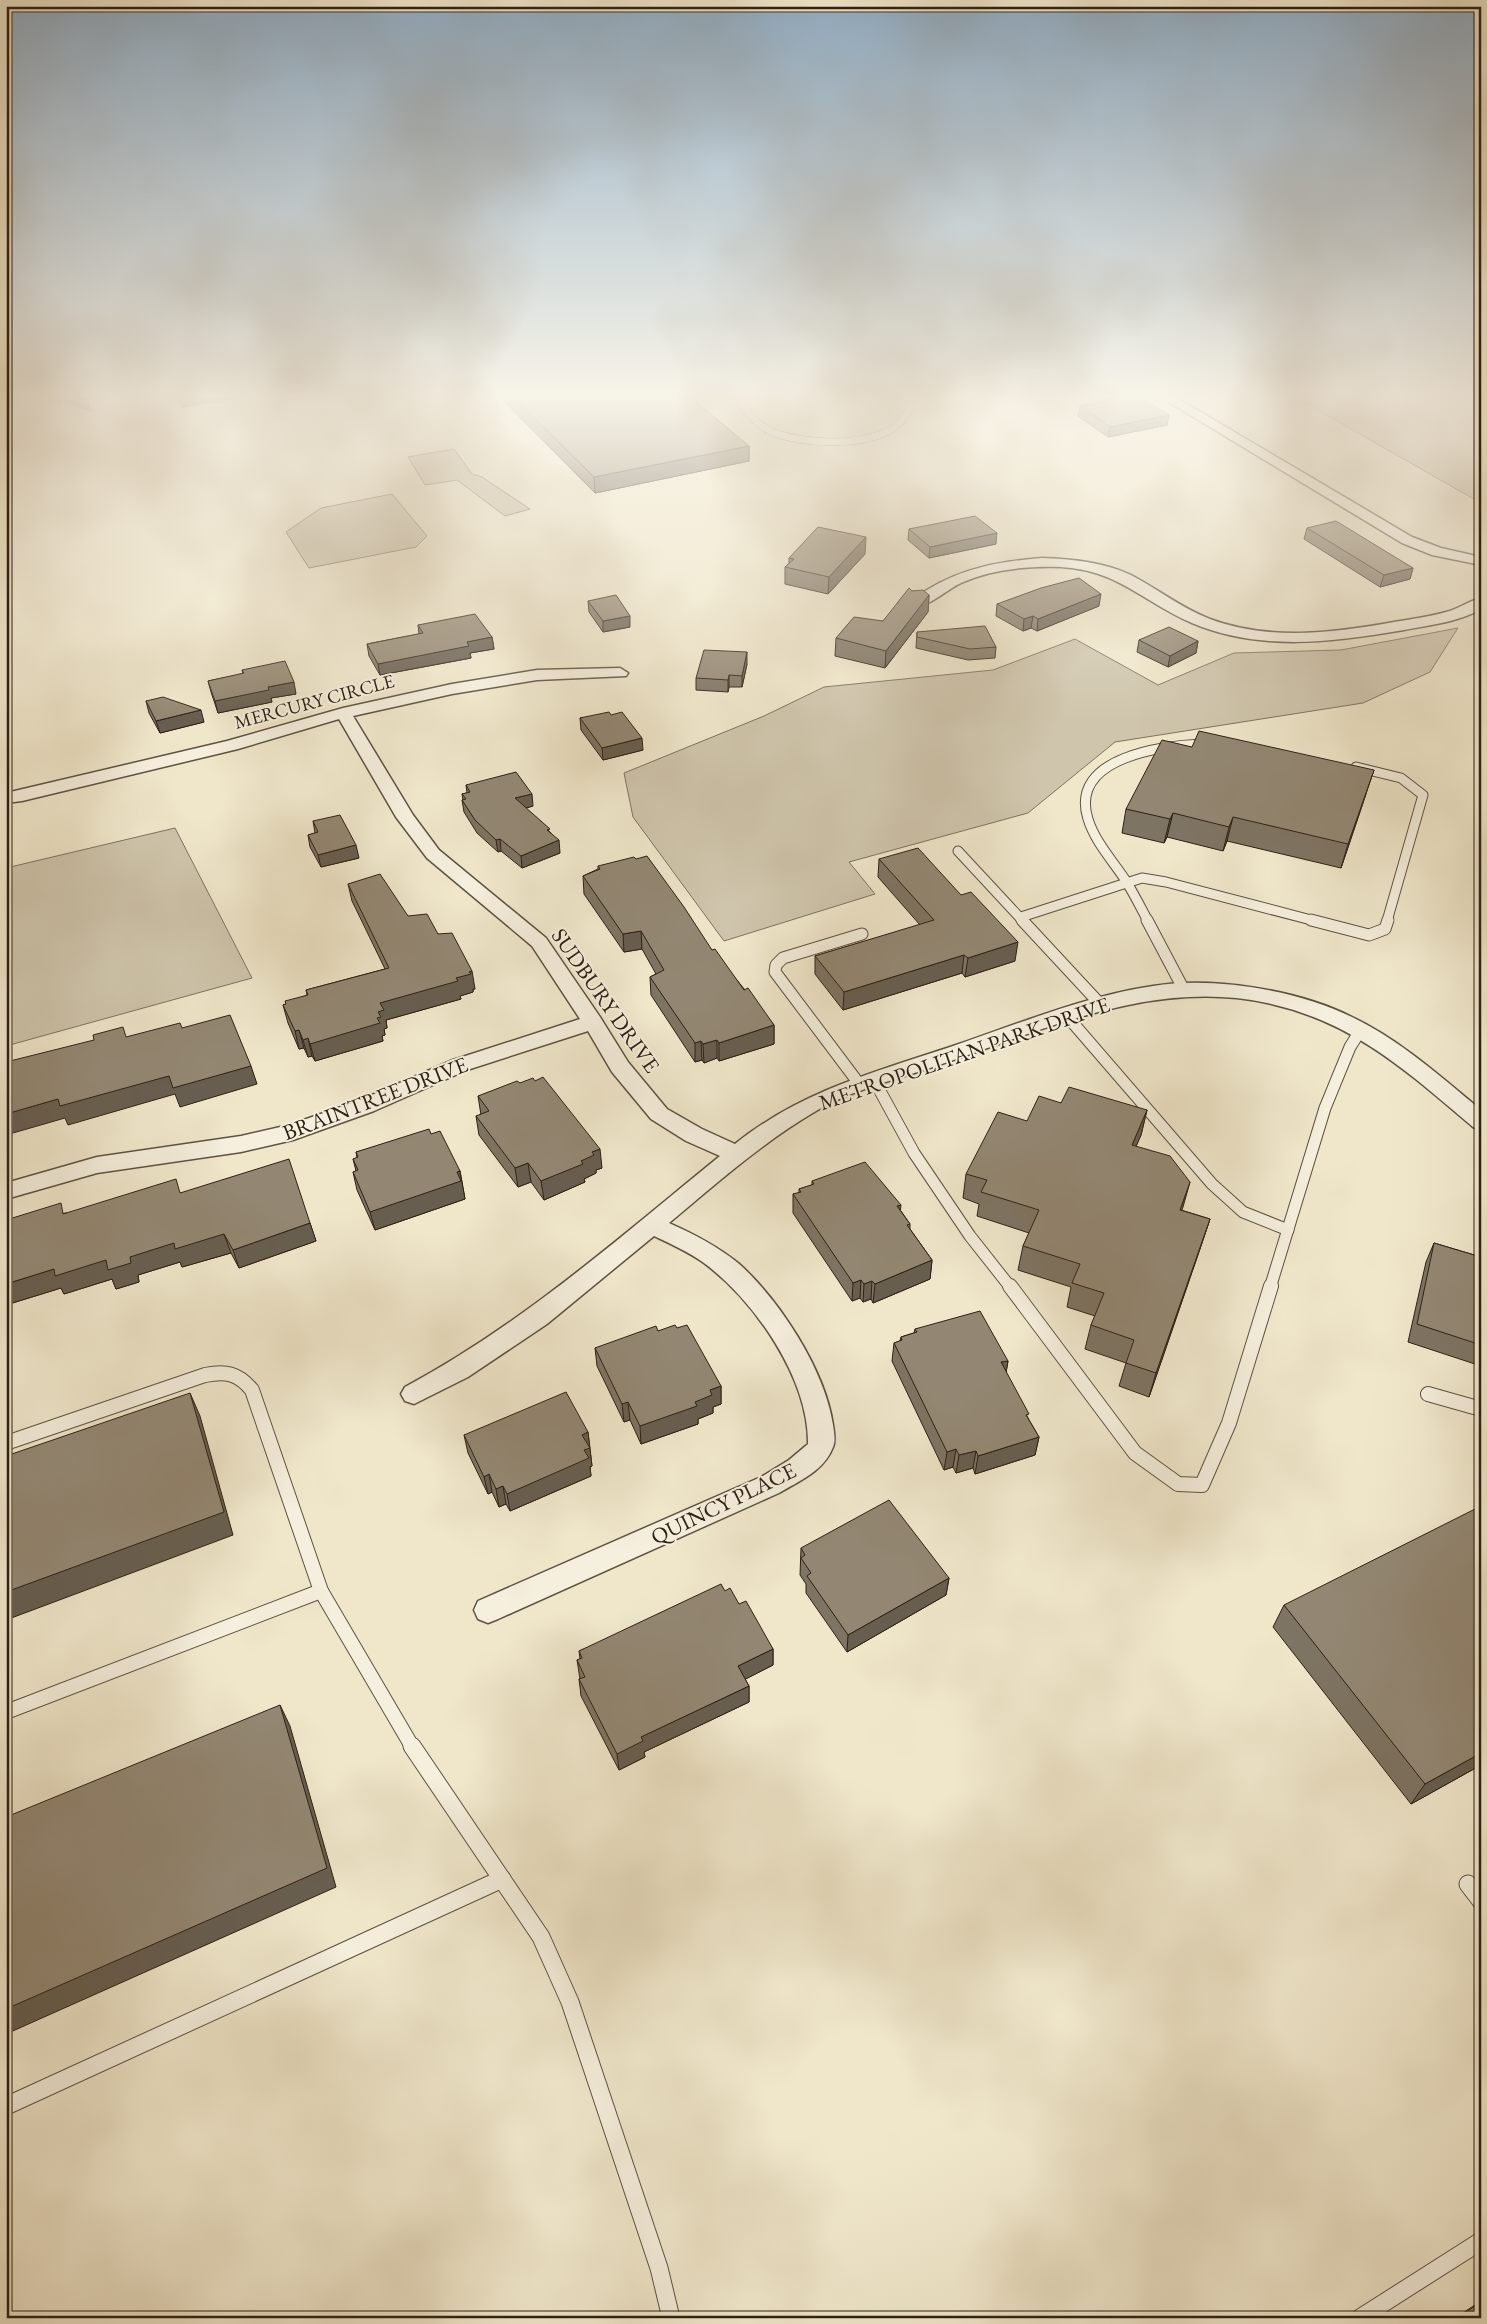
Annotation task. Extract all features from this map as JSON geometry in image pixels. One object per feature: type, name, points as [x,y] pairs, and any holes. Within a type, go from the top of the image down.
[{"type":"street","points":[[1346,503],[1407,540],[1438,552],[1481,561]]},
{"type":"street","points":[[916,603],[964,576],[1011,566],[1058,564],[1100,569],[1118,575],[1170,607],[1199,620],[1263,636],[1308,639],[1352,635],[1445,616],[1481,602]]},
{"type":"street","name":"MERCURY CIRCLE","points":[[14,797],[232,745],[343,713],[508,679],[563,673],[620,673]]},
{"type":"street","name":"SUDBURY DRIVE","points":[[343,713],[405,817],[433,854],[539,942],[593,1022],[620,1067],[659,1114],[694,1135],[737,1154]]},
{"type":"street","name":"METROPOLITAN PARK DRIVE","points":[[414,1394],[459,1370],[538,1317],[653,1225],[757,1138],[811,1104],[1066,1015],[1101,1005],[1153,992],[1184,990],[1206,989],[1268,996],[1328,1014],[1360,1030],[1405,1058],[1479,1117]]},
{"type":"street","name":"BRAINTREE DRIVE","points":[[6,1191],[97,1165],[242,1144],[293,1132],[366,1106],[460,1065],[593,1022]]},
{"type":"street","name":"QUINCY PLACE","points":[[488,1610],[770,1485],[812,1458],[821,1446],[821,1420],[808,1382],[779,1329],[736,1276],[713,1257],[653,1225]]},
{"type":"lane","points":[[1184,990],[1127,884],[1096,836],[1086,812],[1086,796],[1092,780],[1106,767],[1122,758],[1147,751],[1201,744],[1219,745]]},
{"type":"lane","points":[[1021,917],[1142,878],[1166,882],[1369,935],[1385,929],[1423,794],[1412,783],[1383,772],[1344,766]]},
{"type":"lane","points":[[958,851],[1101,1005]]},
{"type":"lane","points":[[862,934],[783,958],[776,965],[775,972],[867,1083],[970,1236],[1039,1322],[1135,1454],[1178,1484],[1202,1485],[1229,1423],[1325,1108],[1350,1047],[1360,1030]]},
{"type":"lane","points":[[1066,1015],[1212,1184],[1243,1212],[1288,1230]]},
{"type":"lane","points":[[6,1443],[205,1374],[224,1372],[242,1376],[252,1390],[321,1591],[398,1726],[541,1936],[570,2002],[659,2268],[671,2318]]},
{"type":"lane","points":[[1428,1394],[1481,1409]]},
{"type":"lane","points":[[6,1712],[321,1591]]},
{"type":"lane","points":[[6,2106],[502,1879]]},
{"type":"lane","points":[[1468,1884],[1481,1901]]},
{"type":"lane","points":[[1360,2318],[1481,2241]]},
{"type":"shaded area","points":[[344,503],[400,503],[427,536],[416,547],[309,568],[286,532],[321,508]]},
{"type":"shaded area","points":[[488,503],[522,503],[530,509],[505,516]]},
{"type":"shaded area","points":[[1458,628],[1430,672],[1363,703],[1115,742],[1028,813],[849,862],[875,894],[724,941],[633,817],[624,773],[764,716],[824,687],[993,670],[1075,639],[1158,685],[1234,653],[1341,650]]},
{"type":"shaded area","points":[[175,828],[252,978],[6,1046],[6,868]]},
{"type":"building","points":[[975,516],[997,533],[930,547],[909,529]]},
{"type":"building","points":[[1336,521],[1413,568],[1384,575],[1307,528]]},
{"type":"building","points":[[818,527],[866,537],[829,577],[785,567],[794,559],[789,558]]},
{"type":"building","points":[[1079,578],[1101,594],[1038,619],[1033,616],[1024,619],[997,604],[1041,588]]},
{"type":"building","points":[[909,588],[912,591],[923,590],[929,595],[886,651],[836,638],[854,617],[883,621]]},
{"type":"building","points":[[616,595],[630,616],[603,621],[588,601]]},
{"type":"building","points":[[475,614],[492,637],[467,642],[469,646],[378,664],[367,644],[423,633],[418,625]]},
{"type":"building","points":[[985,626],[996,647],[970,649],[917,637],[917,632]]},
{"type":"building","points":[[1169,627],[1198,641],[1170,656],[1139,640]]},
{"type":"building","points":[[704,650],[747,652],[742,676],[729,675],[728,680],[696,678]]},
{"type":"building","points":[[285,661],[294,682],[268,687],[269,690],[215,701],[208,681],[244,673],[242,670]]},
{"type":"building","points":[[163,697],[201,710],[156,721],[146,701]]},
{"type":"building","points":[[609,712],[611,715],[622,712],[642,738],[602,748],[580,718]]},
{"type":"building","points":[[1199,731],[1374,770],[1348,844],[1233,817],[1229,827],[1173,813],[1170,819],[1126,809],[1162,740],[1192,747]]},
{"type":"building","points":[[516,772],[532,794],[515,798],[550,829],[547,830],[559,840],[521,856],[500,839],[496,840],[475,820],[462,800],[466,799],[462,794],[470,792],[466,785]]},
{"type":"building","points":[[340,815],[356,845],[318,855],[308,835],[318,832],[313,821]]},
{"type":"building","points":[[918,848],[961,895],[971,892],[1018,942],[968,958],[964,955],[844,992],[815,956],[934,920],[879,859]]},
{"type":"building","points":[[647,856],[712,950],[715,949],[744,990],[748,988],[774,1025],[719,1043],[717,1040],[703,1044],[701,1041],[695,1043],[650,977],[664,970],[641,931],[623,934],[583,876],[600,869],[598,866],[634,857],[636,859]]},
{"type":"building","points":[[380,874],[408,916],[427,914],[438,934],[452,933],[472,971],[469,972],[471,974],[456,978],[458,981],[380,1003],[384,1010],[378,1012],[381,1017],[377,1018],[380,1023],[310,1044],[308,1038],[303,1040],[299,1030],[295,1031],[283,1005],[286,1004],[285,1001],[308,995],[306,990],[389,968],[348,884]]},
{"type":"building","points":[[230,1015],[251,1066],[173,1088],[169,1076],[60,1106],[58,1099],[6,1114],[6,1062],[94,1040],[93,1035],[123,1027],[126,1037],[180,1023],[182,1028]]},
{"type":"building","points":[[543,1077],[600,1149],[592,1152],[594,1155],[581,1161],[583,1164],[541,1181],[528,1163],[515,1168],[476,1116],[489,1111],[478,1096],[517,1081],[520,1083],[533,1078],[535,1081]]},
{"type":"building","points":[[1069,1087],[1147,1110],[1132,1145],[1170,1156],[1190,1182],[1180,1210],[1210,1219],[1156,1373],[1126,1363],[1134,1340],[1091,1325],[1104,1293],[1072,1283],[1080,1264],[1023,1246],[1039,1210],[981,1192],[987,1180],[966,1174],[998,1112],[1027,1121],[1039,1096],[1061,1103]]},
{"type":"building","points":[[429,1129],[431,1134],[440,1131],[460,1171],[457,1172],[461,1181],[370,1212],[353,1172],[358,1170],[353,1159],[358,1157],[356,1152]]},
{"type":"building","points":[[289,1159],[310,1223],[233,1250],[224,1234],[175,1249],[174,1243],[130,1257],[131,1263],[108,1270],[106,1260],[55,1276],[54,1269],[6,1284],[6,1220],[61,1203],[63,1214],[176,1179],[180,1193]]},
{"type":"building","points":[[865,1162],[901,1205],[897,1206],[910,1224],[907,1225],[932,1260],[875,1284],[872,1281],[864,1284],[861,1280],[853,1283],[793,1194],[801,1192],[799,1189],[814,1184],[812,1181]]},
{"type":"building","points":[[1434,1243],[1481,1257],[1481,1345],[1417,1324]]},
{"type":"building","points":[[980,1311],[1008,1361],[1001,1362],[1029,1414],[1026,1415],[1039,1437],[978,1456],[976,1451],[959,1455],[956,1449],[947,1452],[894,1343],[902,1340],[901,1337],[917,1332],[915,1329]]},
{"type":"building","points":[[675,1325],[677,1328],[687,1325],[721,1386],[710,1390],[712,1395],[695,1402],[697,1406],[640,1426],[628,1402],[622,1404],[595,1348],[656,1326],[658,1331]]},
{"type":"building","points":[[566,1392],[588,1432],[582,1435],[590,1448],[584,1450],[589,1458],[507,1494],[503,1486],[496,1489],[489,1474],[484,1477],[464,1435]]},
{"type":"building","points":[[190,1393],[224,1512],[6,1592],[6,1456]]},
{"type":"building","points":[[889,1500],[949,1578],[848,1635],[807,1576],[811,1573],[801,1558],[805,1555],[801,1548]]},
{"type":"building","points":[[1481,1506],[1481,1753],[1425,1784],[1284,1605]]},
{"type":"building","points":[[721,1584],[725,1591],[730,1588],[739,1604],[746,1601],[773,1649],[738,1666],[749,1686],[641,1737],[643,1741],[617,1754],[579,1679],[585,1677],[577,1660],[582,1658],[579,1651]]},
{"type":"building","points":[[280,1705],[327,1868],[6,2009],[6,1817]]},
{"type":"building","points":[[1481,2302],[1481,2318],[1457,2318]]}]
